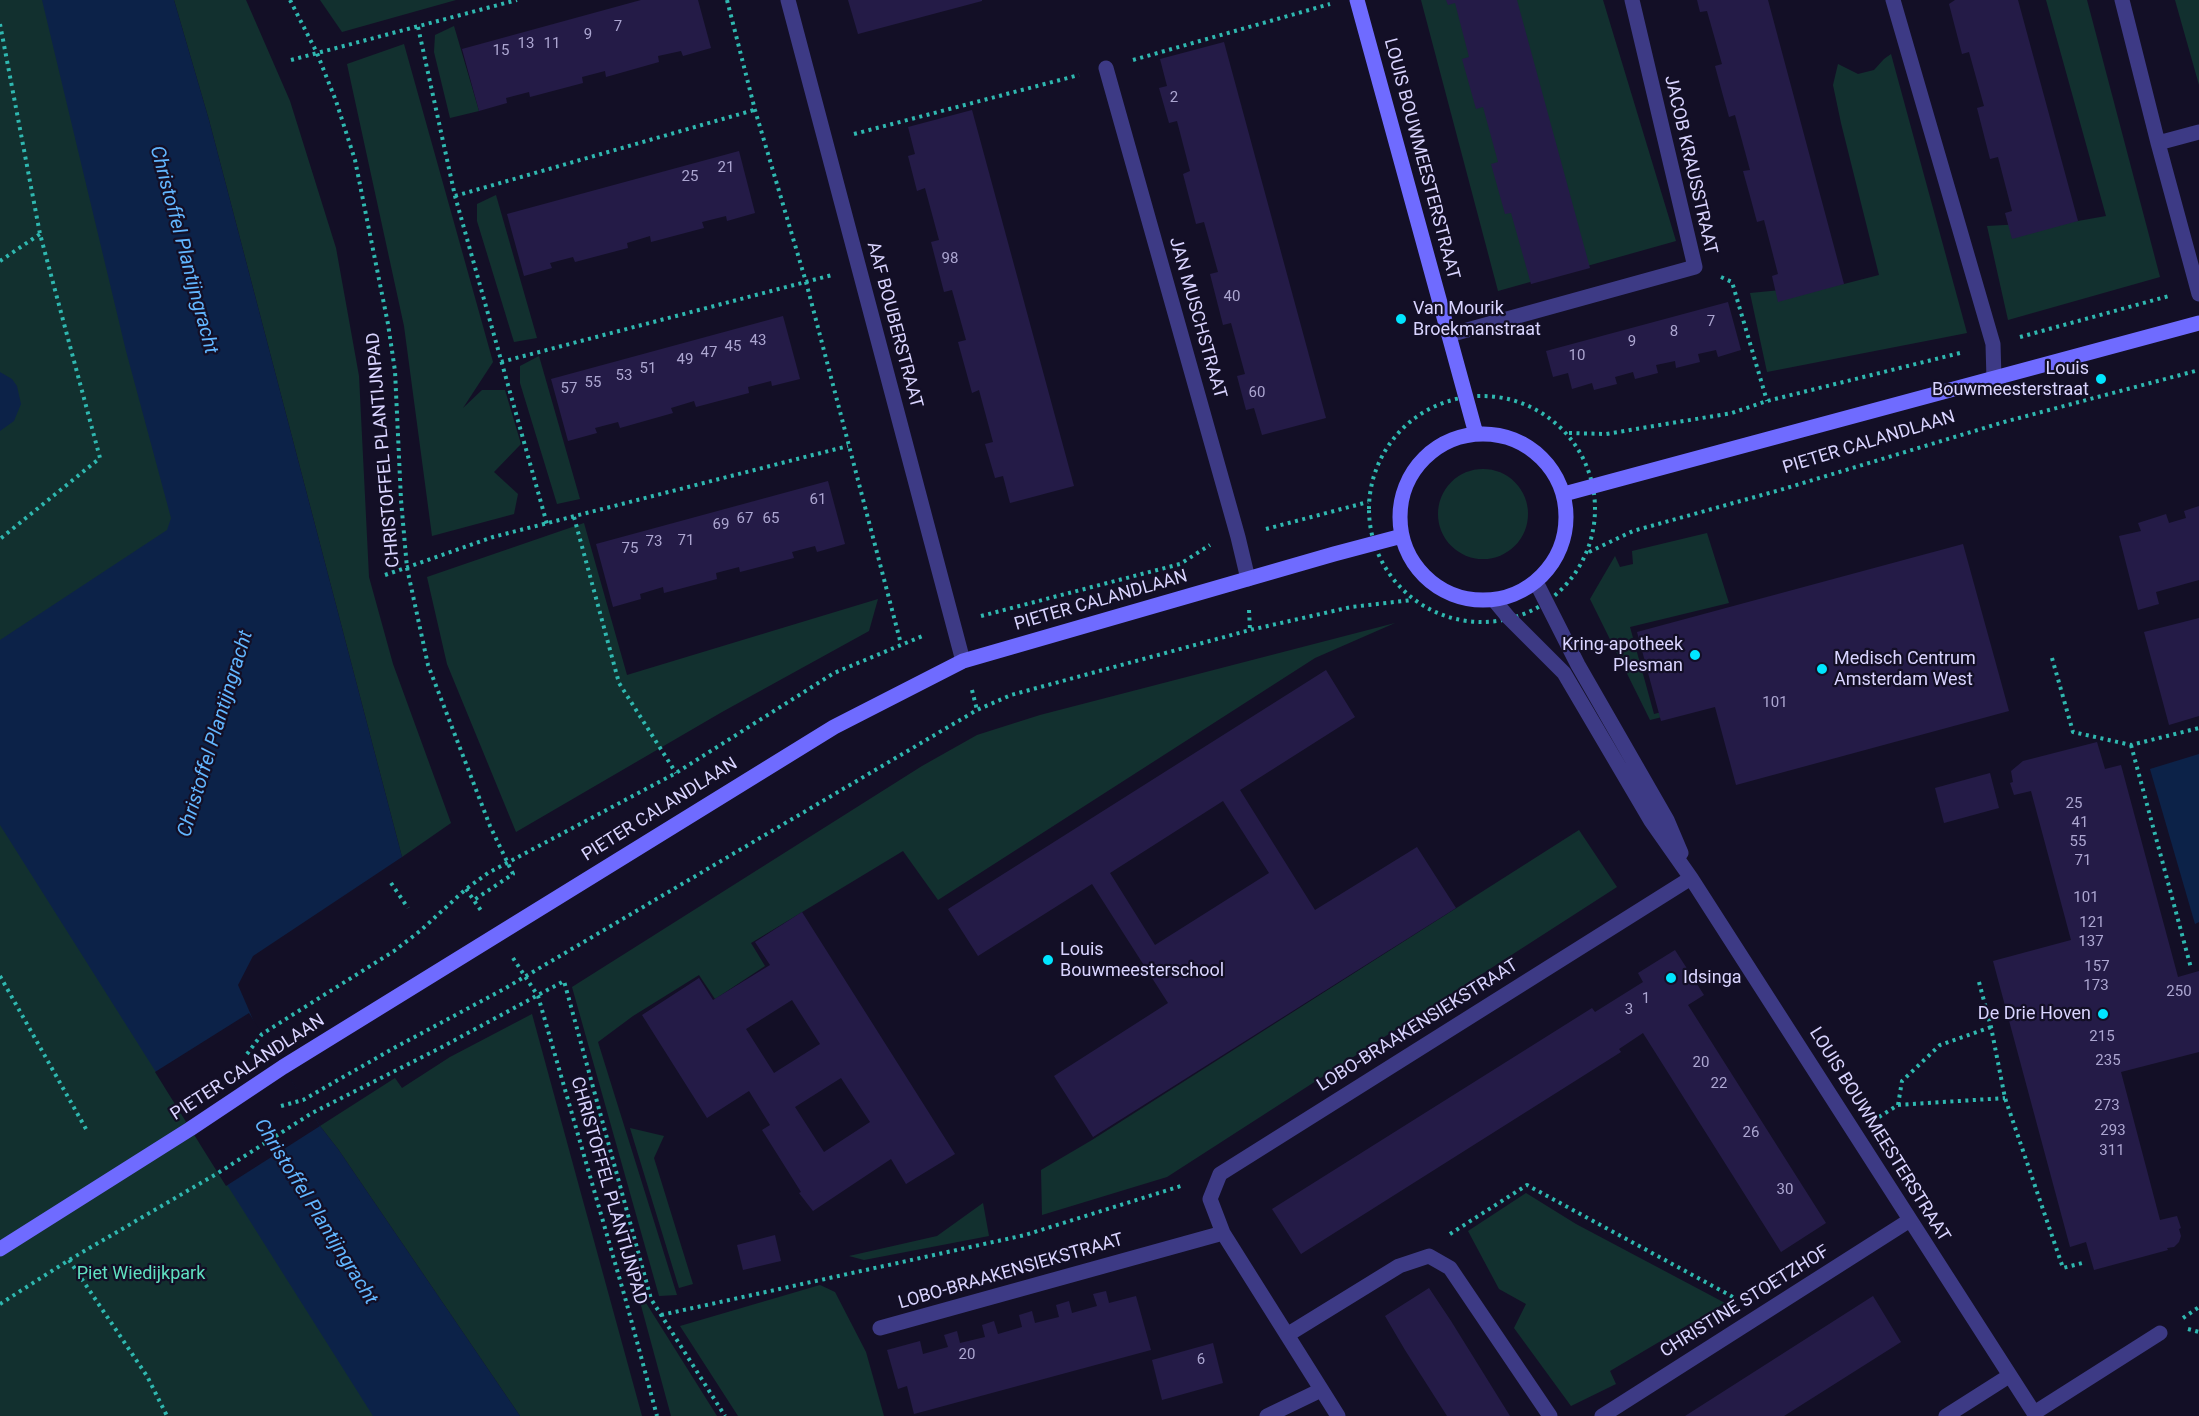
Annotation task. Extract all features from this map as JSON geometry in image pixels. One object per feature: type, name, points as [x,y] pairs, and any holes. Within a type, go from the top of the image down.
[{"type":"street","name":"AAF BOUBERSTRAAT","points":[[788,0],[963,661]]},
{"type":"street","name":"LOUIS BOUWMEESTERSTRAAT","points":[[1357,0],[1476,434]]},
{"type":"street","name":"JACOB KRAUSSTRAAT","points":[[1449,335],[1695,267],[1632,0]]},
{"type":"street","points":[[1893,0],[1993,344],[1994,379]]},
{"type":"street","points":[[2122,0],[2157,144],[2197,291]]},
{"type":"street","name":"JAN MUSCHSTRAAT","points":[[1106,68],[1235,525],[1248,579]]},
{"type":"street","points":[[2157,144],[2199,132]]},
{"type":"street","name":"PIETER CALANDLAAN","points":[[1564,494],[1594,484],[2199,323]]},
{"type":"street","points":[[1476,434],[1505,436],[1531,448],[1551,468],[1564,494],[1567,526],[1557,557],[1536,582],[1517,594],[1494,600],[1464,598],[1436,586],[1414,564],[1402,536],[1400,512],[1405,489],[1415,468],[1432,451],[1453,439],[1476,434]]},
{"type":"street","name":"PIETER CALANDLAAN","points":[[0,1249],[190,1129],[283,1067],[834,727],[963,661],[1402,536]]},
{"type":"street","name":"LOUIS BOUWMEESTERSTRAAT","points":[[1536,582],[1578,665],[1667,820],[1691,878]]},
{"type":"street","name":"LOUIS BOUWMEESTERSTRAAT","points":[[1494,600],[1564,673],[1651,821],[1691,878],[1856,1132],[2035,1414],[2160,1333]]},
{"type":"street","name":"LOBO-BRAAKENSIEKSTRAAT","points":[[1220,1174],[1691,878]]},
{"type":"street","points":[[1220,1174],[1210,1199],[1222,1233],[1338,1416]]},
{"type":"street","name":"CHRISTINE STOETZHOF","points":[[1602,1416],[1910,1220]]},
{"type":"street","name":"LOBO-BRAAKENSIEKSTRAAT","points":[[880,1328],[1222,1233]]},
{"type":"street","points":[[1287,1335],[1399,1266],[1429,1256],[1450,1268],[1550,1416]]},
{"type":"street","points":[[1946,1416],[2009,1376]]},
{"type":"street","points":[[1268,1416],[1321,1390]]},
{"type":"path","name":"CHRISTOFFEL PLANTIJNPAD","points":[[290,0],[317,53],[336,101],[355,160],[388,324],[395,371],[401,500],[407,568],[428,665],[490,826],[508,860]]},
{"type":"path","points":[[291,60],[517,0]]},
{"type":"path","points":[[727,0],[755,110],[806,282],[902,644]]},
{"type":"path","points":[[0,24],[40,234],[100,458],[0,539]]},
{"type":"path","points":[[418,27],[455,196],[546,524]]},
{"type":"path","points":[[455,196],[755,110]]},
{"type":"path","points":[[0,261],[40,234]]},
{"type":"path","points":[[501,362],[858,267]]},
{"type":"path","points":[[1695,267],[1732,282],[1767,401]]},
{"type":"path","points":[[1569,433],[1606,434],[1732,413],[1767,401],[2197,291]]},
{"type":"path","name":"PIETER CALANDLAAN","points":[[1589,553],[1633,531],[1780,490],[2004,422],[2199,370]]},
{"type":"path","points":[[1466,396],[1512,399],[1545,413],[1569,433],[1594,484],[1596,528],[1589,553],[1572,584],[1547,604],[1483,624],[1443,617],[1412,600],[1393,581],[1373,544],[1368,502],[1379,460],[1398,432],[1419,414],[1466,396]]},
{"type":"path","points":[[385,575],[493,537],[848,446]]},
{"type":"path","points":[[574,517],[619,683],[676,773]]},
{"type":"path","points":[[303,1100],[525,977],[977,710],[1011,694],[1261,627],[1351,607],[1412,600]]},
{"type":"path","points":[[2052,658],[2073,732],[2131,746],[2199,728]]},
{"type":"path","points":[[2131,746],[2191,968]]},
{"type":"path","points":[[262,1034],[394,951],[420,931],[466,889],[508,860],[537,846]]},
{"type":"path","points":[[466,889],[474,900],[513,873],[508,860]]},
{"type":"path","points":[[391,883],[408,908]]},
{"type":"path","points":[[0,976],[86,1129]]},
{"type":"path","name":"CHRISTOFFEL PLANTIJNPAD","points":[[525,977],[537,996],[623,1290],[657,1416]]},
{"type":"path","points":[[0,1304],[69,1260],[218,1173],[312,1113],[564,981],[651,1299],[725,1416]]},
{"type":"path","points":[[1979,982],[2005,1098],[2063,1269],[2086,1262]]},
{"type":"path","points":[[1898,1105],[1902,1081],[1940,1045],[1991,1028]]},
{"type":"path","points":[[1856,1132],[1898,1105],[2005,1098]]},
{"type":"path","points":[[661,1315],[1025,1235],[1220,1174]]},
{"type":"path","points":[[1429,1256],[1452,1232],[1527,1185],[1763,1314]]},
{"type":"path","points":[[69,1260],[147,1376],[167,1416]]},
{"type":"green space","name":"Piet Wiedijkpark","points":[[0,0],[47,0],[191,561],[13,768],[389,1416],[0,1416]]},
{"type":"green space","points":[[174,0],[246,0],[290,101],[336,248],[359,376],[369,577],[393,664],[451,823],[402,857],[209,120]]},
{"type":"green space","points":[[320,0],[456,0],[342,32]]},
{"type":"green space","points":[[1421,0],[1603,0],[1676,241],[1498,291]]},
{"type":"green space","points":[[2046,0],[2087,0],[2160,277],[2008,320],[1987,226],[2078,221],[2106,216]]},
{"type":"green space","points":[[2175,0],[2199,0],[2199,85]]},
{"type":"green space","points":[[454,26],[479,111],[450,118],[434,52],[435,35]]},
{"type":"green space","points":[[404,44],[493,362],[463,408],[482,390],[505,390],[521,444],[494,472],[518,494],[514,514],[432,536],[404,326],[347,64]]},
{"type":"green space","points":[[1891,54],[1967,333],[1767,372],[1750,293],[1844,284],[1879,275],[1833,85],[1838,64],[1858,74],[1874,70]]},
{"type":"green space","points":[[496,195],[537,338],[514,342],[477,221],[477,204]]},
{"type":"green space","points":[[539,356],[580,499],[557,504],[520,383],[520,366]]},
{"type":"green space","points":[[1483,469],[1500,472],[1515,482],[1525,497],[1528,514],[1525,531],[1515,546],[1500,556],[1483,559],[1466,556],[1451,546],[1441,531],[1438,514],[1441,497],[1451,482],[1466,472]]},
{"type":"green space","points":[[584,523],[627,675],[878,599],[869,631],[722,712],[516,832],[447,664],[427,577]]},
{"type":"green space","points":[[1707,533],[1729,603],[1630,627],[1654,714],[1709,700],[1710,705],[1650,720],[1590,599],[1615,556],[1620,567],[1633,564],[1632,551]]},
{"type":"green space","points":[[1395,623],[1315,658],[938,900],[903,851],[751,943],[765,966],[715,999],[699,975],[633,1016],[598,1042],[677,1295],[659,1296],[572,987],[922,766],[977,735],[1040,715]]},
{"type":"green space","points":[[1579,830],[1617,887],[1167,1177],[1042,1215],[1041,1170],[1092,1140]]},
{"type":"green space","points":[[532,1014],[642,1416],[520,1416],[320,1126],[395,1078],[402,1088],[450,1057]]},
{"type":"green space","points":[[630,1128],[664,1136],[654,1158],[693,1284],[679,1288]]},
{"type":"green space","points":[[1526,1193],[1576,1224],[1725,1303],[1610,1371],[1616,1384],[1571,1406],[1514,1328],[1526,1304],[1499,1289],[1468,1231]]},
{"type":"green space","points":[[983,1203],[989,1236],[864,1260],[849,1256],[937,1236]]},
{"type":"green space","points":[[820,1285],[835,1292],[866,1352],[884,1416],[738,1416],[680,1326]]},
{"type":"green space","points":[[636,1287],[717,1416],[671,1416]]},
{"type":"water","name":"Christoffel Plantijngracht","points":[[42,0],[174,0],[209,120],[402,857],[253,956],[238,985],[254,1022],[320,1126],[520,1416],[373,1416],[0,825],[0,640],[167,530],[171,518],[126,351]]},
{"type":"water","points":[[0,372],[12,379],[17,386],[21,404],[14,421],[0,431]]},
{"type":"water","points":[[2199,754],[2199,922],[2195,924],[2150,769]]},
{"type":"pier","points":[[249,1013],[320,1126],[226,1186],[155,1072]]},
{"type":"building","points":[[641,0],[698,0],[711,48],[683,56],[681,51],[658,56],[659,62],[606,77],[605,71],[582,77],[583,83],[530,97],[529,92],[506,98],[507,103],[479,111],[462,49]]},
{"type":"building","points":[[848,0],[982,0],[982,1],[858,34]]},
{"type":"building","points":[[1446,0],[1517,0],[1590,268],[1531,284],[1511,213],[1505,214],[1491,164],[1498,162],[1483,107],[1476,109],[1462,59],[1469,57],[1455,3],[1448,5]]},
{"type":"building","points":[[1697,0],[1768,0],[1844,284],[1778,302],[1772,276],[1778,274],[1764,220],[1757,222],[1743,171],[1750,170],[1735,115],[1729,117],[1715,66],[1722,64],[1707,11],[1700,12]]},
{"type":"building","points":[[1955,0],[2018,0],[2078,221],[2012,239],[2005,213],[2012,211],[1998,157],[1990,159],[1977,108],[1984,106],[1969,52],[1962,54],[1949,4]]},
{"type":"building","points":[[1224,42],[1326,418],[1262,435],[1254,408],[1246,410],[1237,376],[1245,374],[1231,323],[1223,325],[1210,274],[1218,272],[1204,222],[1196,224],[1183,174],[1190,171],[1177,121],[1169,123],[1159,88],[1167,86],[1160,59]]},
{"type":"building","points":[[972,110],[1074,486],[1010,503],[1003,476],[995,478],[985,444],[993,442],[979,390],[972,393],[958,342],[966,340],[952,290],[944,292],[931,242],[939,240],[925,188],[917,191],[908,156],[915,154],[908,127]]},
{"type":"building","points":[[739,151],[755,213],[727,221],[726,216],[702,222],[704,228],[651,242],[650,236],[627,243],[628,248],[575,262],[573,257],[550,263],[552,268],[524,276],[507,214]]},
{"type":"building","points":[[1728,302],[1741,350],[1718,357],[1716,350],[1698,354],[1700,362],[1676,368],[1675,361],[1656,365],[1658,373],[1635,379],[1633,372],[1615,377],[1617,384],[1594,390],[1592,383],[1572,389],[1568,373],[1553,377],[1546,351]]},
{"type":"building","points":[[783,316],[800,379],[772,386],[771,381],[748,387],[749,393],[696,407],[694,401],[671,408],[673,413],[620,428],[618,422],[595,428],[597,433],[568,441],[551,379]]},
{"type":"building","points":[[828,481],[845,544],[817,552],[815,546],[792,552],[794,558],[740,572],[739,567],[716,573],[717,579],[664,593],[663,587],[640,594],[641,599],[613,607],[596,544]]},
{"type":"building","points":[[2199,506],[2199,580],[2156,592],[2159,604],[2138,610],[2119,536],[2141,531],[2138,523],[2166,514],[2169,523],[2186,518],[2184,511]]},
{"type":"building","name":"Medisch Centrum Amsterdam West","points":[[1963,544],[2009,711],[1736,785],[1715,707],[1661,721],[1637,632]]},
{"type":"building","points":[[2199,618],[2199,716],[2169,725],[2144,632]]},
{"type":"building","points":[[1326,670],[1355,717],[1240,790],[1315,910],[1417,847],[1456,908],[1093,1137],[1054,1076],[1168,1003],[1092,884],[978,956],[948,909]],"holes":[[[1223,801],[1269,873],[1155,945],[1110,873]]]},
{"type":"building","name":"De Drie Hoven","points":[[2097,742],[2105,769],[2121,765],[2178,977],[2199,971],[2199,1052],[2121,1072],[2160,1220],[2177,1216],[2181,1228],[2179,1229],[2181,1236],[2179,1242],[2174,1247],[2167,1248],[2168,1250],[2094,1270],[2086,1242],[2070,1247],[1993,961],[2071,940],[2031,791],[2014,795],[2010,783],[2013,782],[2011,771],[2023,761]]},
{"type":"building","points":[[1990,773],[1999,808],[1944,823],[1935,788]]},
{"type":"building","points":[[802,912],[955,1154],[906,1184],[891,1159],[813,1211],[799,1193],[801,1192],[762,1130],[770,1125],[749,1091],[707,1118],[642,1015],[699,978],[713,1000],[770,965],[755,942]],"holes":[[[792,1000],[820,1044],[774,1073],[746,1029]],[[841,1078],[870,1122],[824,1152],[795,1107]]]},
{"type":"building","points":[[1675,950],[1704,995],[1688,1005],[1826,1223],[1781,1252],[1643,1033],[1619,1049],[1621,1052],[1301,1254],[1272,1209],[1592,1008],[1595,1012],[1643,982],[1638,973]]},
{"type":"building","points":[[775,1235],[781,1261],[743,1270],[737,1245]]},
{"type":"building","points":[[1429,1288],[1510,1416],[1447,1416],[1405,1350],[1385,1316]]},
{"type":"building","points":[[1106,1291],[1109,1303],[1136,1296],[1151,1350],[914,1414],[907,1386],[898,1389],[887,1350],[920,1341],[923,1354],[948,1347],[944,1335],[957,1331],[960,1343],[985,1337],[982,1325],[994,1321],[998,1334],[1022,1327],[1019,1315],[1032,1311],[1035,1323],[1059,1317],[1056,1305],[1069,1301],[1072,1313],[1097,1306],[1093,1294]]},
{"type":"building","points":[[1873,1296],[1901,1342],[1784,1416],[1685,1416]]},
{"type":"building","points":[[1213,1343],[1223,1383],[1162,1400],[1152,1360]]},
{"type":"place","name":"Van Mourik Broekmanstraat","points":[[1401,319]]},
{"type":"place","name":"Louis Bouwmeesterstraat","points":[[2101,379]]},
{"type":"place","name":"Kring-apotheek Plesman","points":[[1695,655]]},
{"type":"place","name":"Medisch Centrum Amsterdam West","points":[[1822,669]]},
{"type":"place","name":"Louis Bouwmeesterschool","points":[[1048,960]]},
{"type":"place","name":"Idsinga","points":[[1671,978]]},
{"type":"place","name":"De Drie Hoven","points":[[2103,1014]]}]
